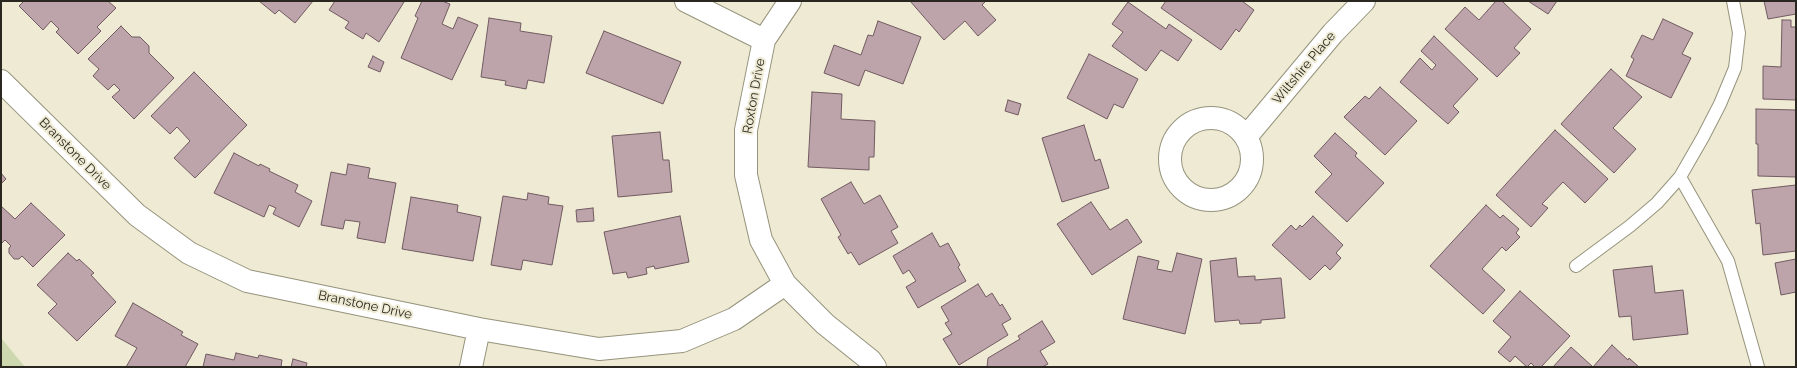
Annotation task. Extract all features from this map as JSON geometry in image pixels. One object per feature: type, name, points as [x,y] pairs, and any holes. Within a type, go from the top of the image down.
[{"type":"street","points":[[686,1],[764,40]]},
{"type":"street","name":"Roxton Drive","points":[[790,1],[764,40],[746,130],[746,175],[761,240],[785,284],[825,324],[870,360],[875,367]]},
{"type":"street","name":"Wiltshire Place","points":[[1246,137],[1333,33],[1364,1]]},
{"type":"street","name":"Branstone Drive","points":[[1,81],[137,215],[189,253],[247,281],[479,329],[599,349],[682,341],[734,319],[785,284]]},
{"type":"street","points":[[471,367],[479,329]]},
{"type":"lane","points":[[1576,266],[1651,207],[1680,177],[1720,104],[1735,68],[1739,33],[1733,1]]},
{"type":"lane","points":[[1680,177],[1728,261],[1758,367]]},
{"type":"green space","points":[[1,338],[25,367],[1,367]]},
{"type":"building","points":[[24,1],[108,1],[116,8],[97,27],[101,31],[78,54],[56,32],[59,29],[51,21],[43,30],[19,6]]},
{"type":"building","points":[[259,1],[313,1],[295,23],[279,10],[275,14]]},
{"type":"building","points":[[335,1],[404,2],[379,42],[366,33],[363,39],[345,28],[349,22],[329,10]]},
{"type":"building","points":[[422,1],[442,1],[450,4],[442,24],[453,29],[458,17],[478,25],[452,80],[401,58],[418,18],[415,16]]},
{"type":"building","points":[[910,1],[986,1],[982,5],[996,20],[978,36],[965,21],[944,40]]},
{"type":"building","points":[[1166,1],[1242,1],[1254,10],[1239,32],[1236,29],[1221,50],[1161,8]]},
{"type":"building","points":[[1496,1],[1502,1],[1531,29],[1514,48],[1520,53],[1497,77],[1445,29],[1465,7],[1479,20]]},
{"type":"building","points":[[1528,1],[1557,1],[1548,14]]},
{"type":"building","points":[[1764,1],[1796,1],[1796,14],[1768,19]]},
{"type":"building","points":[[1128,2],[1166,29],[1169,24],[1192,40],[1178,61],[1161,50],[1146,71],[1112,46],[1123,32],[1112,24]]},
{"type":"building","points":[[489,18],[521,23],[520,31],[552,36],[544,83],[528,80],[526,89],[505,85],[506,81],[481,77]]},
{"type":"building","points":[[1663,19],[1693,33],[1682,54],[1691,58],[1671,98],[1626,76],[1634,59],[1631,57],[1642,35],[1653,40]]},
{"type":"building","points":[[1782,20],[1791,20],[1791,27],[1796,27],[1796,100],[1763,99],[1763,66],[1781,67]]},
{"type":"building","points":[[878,21],[921,37],[903,84],[865,70],[859,86],[824,73],[834,45],[861,55],[868,35],[873,36]]},
{"type":"building","points":[[121,26],[132,37],[140,37],[149,46],[149,53],[174,78],[134,119],[112,97],[120,90],[114,84],[108,90],[93,76],[99,69],[88,59]]},
{"type":"building","points":[[604,31],[681,62],[663,104],[586,73]]},
{"type":"building","points":[[1434,36],[1478,79],[1453,106],[1459,112],[1448,124],[1400,82],[1420,58],[1432,70],[1436,65],[1421,51]]},
{"type":"building","points":[[1089,54],[1138,79],[1123,108],[1114,104],[1107,119],[1067,98]]},
{"type":"building","points":[[373,56],[384,62],[380,72],[368,67]]},
{"type":"building","points":[[1611,69],[1642,97],[1613,128],[1636,149],[1614,173],[1561,124]]},
{"type":"building","points":[[194,72],[247,125],[195,178],[174,158],[190,141],[177,127],[170,134],[151,116]]},
{"type":"building","points":[[1380,87],[1417,121],[1385,155],[1344,117],[1365,96],[1369,99]]},
{"type":"building","points":[[812,92],[842,94],[841,119],[875,121],[874,157],[869,157],[869,170],[808,167]]},
{"type":"building","points":[[1008,100],[1021,104],[1018,115],[1005,111]]},
{"type":"building","points":[[1756,109],[1796,110],[1796,177],[1758,176]]},
{"type":"building","points":[[1084,125],[1095,161],[1100,159],[1109,188],[1062,202],[1042,138]]},
{"type":"building","points":[[1555,130],[1608,179],[1585,203],[1563,182],[1542,204],[1548,208],[1531,227],[1496,195]]},
{"type":"building","points":[[660,132],[663,160],[669,160],[672,192],[618,197],[612,136]]},
{"type":"building","points":[[1335,133],[1357,153],[1355,156],[1384,183],[1347,222],[1315,192],[1332,174],[1314,156]]},
{"type":"building","points":[[234,153],[259,166],[260,164],[270,169],[269,171],[298,185],[295,192],[312,201],[299,227],[273,214],[276,208],[269,205],[264,217],[214,193]]},
{"type":"building","points":[[348,164],[370,168],[368,178],[396,183],[385,243],[357,238],[360,222],[345,220],[343,229],[321,225],[331,172],[346,175]]},
{"type":"building","points":[[1,173],[6,179],[1,184]]},
{"type":"building","points":[[851,182],[864,204],[880,195],[898,227],[891,231],[898,243],[859,265],[851,252],[848,254],[838,237],[841,235],[821,199]]},
{"type":"building","points":[[1796,185],[1796,251],[1763,255],[1760,223],[1756,224],[1752,190]]},
{"type":"building","points":[[528,193],[549,197],[548,204],[563,206],[552,265],[523,260],[521,270],[491,265],[503,196],[527,200]]},
{"type":"building","points":[[411,197],[458,205],[457,212],[481,217],[473,261],[402,249]]},
{"type":"building","points":[[1091,202],[1110,230],[1127,219],[1142,242],[1092,275],[1057,224]]},
{"type":"building","points":[[31,203],[65,235],[33,267],[22,256],[19,259],[14,259],[9,253],[9,248],[11,246],[5,240],[1,244],[1,206],[15,219]]},
{"type":"building","points":[[1486,205],[1500,218],[1503,215],[1519,229],[1516,233],[1520,237],[1506,251],[1502,247],[1482,269],[1505,290],[1483,314],[1430,266]]},
{"type":"building","points":[[593,208],[594,221],[577,222],[576,210]]},
{"type":"building","points":[[680,216],[689,262],[655,269],[654,266],[646,268],[647,274],[628,278],[626,272],[613,274],[604,232]]},
{"type":"building","points":[[1313,216],[1343,245],[1336,253],[1341,258],[1330,270],[1325,265],[1310,280],[1272,245],[1291,225],[1296,230],[1300,225],[1302,227]]},
{"type":"building","points":[[932,233],[940,247],[948,243],[960,265],[958,267],[966,281],[918,308],[906,287],[916,281],[909,270],[903,274],[893,256]]},
{"type":"building","points":[[68,253],[77,261],[79,259],[94,273],[91,275],[116,302],[77,341],[48,313],[57,304],[37,285]]},
{"type":"building","points":[[1177,253],[1202,259],[1185,334],[1123,319],[1138,256],[1159,261],[1157,269],[1172,272]]},
{"type":"building","points":[[1236,258],[1238,277],[1255,276],[1255,280],[1281,278],[1285,318],[1261,320],[1261,323],[1240,324],[1239,320],[1215,322],[1210,261]]},
{"type":"building","points":[[1796,259],[1796,292],[1781,295],[1775,263]]},
{"type":"building","points":[[1652,266],[1655,293],[1683,290],[1688,334],[1633,340],[1631,316],[1619,317],[1613,270]]},
{"type":"building","points":[[978,284],[986,297],[992,293],[1000,306],[1002,304],[1011,319],[1002,324],[1008,335],[959,365],[943,339],[952,334],[945,323],[949,321],[941,307]]},
{"type":"building","points":[[1520,291],[1570,336],[1541,367],[1535,367],[1531,363],[1527,367],[1515,356],[1510,362],[1498,352],[1511,337],[1493,321]]},
{"type":"building","points":[[133,303],[183,332],[181,335],[198,344],[185,367],[126,367],[137,348],[115,336]]},
{"type":"building","points":[[1042,321],[1055,342],[1040,351],[1048,364],[1042,367],[987,367],[988,358],[1020,339],[1018,336]]},
{"type":"building","points":[[1612,345],[1628,360],[1629,358],[1639,367],[1593,367]]},
{"type":"building","points":[[1571,347],[1593,367],[1553,367]]},
{"type":"building","points":[[236,353],[258,358],[259,355],[282,360],[281,367],[203,367],[206,354],[234,360]]},
{"type":"building","points":[[293,359],[307,363],[306,367],[291,367]]}]
